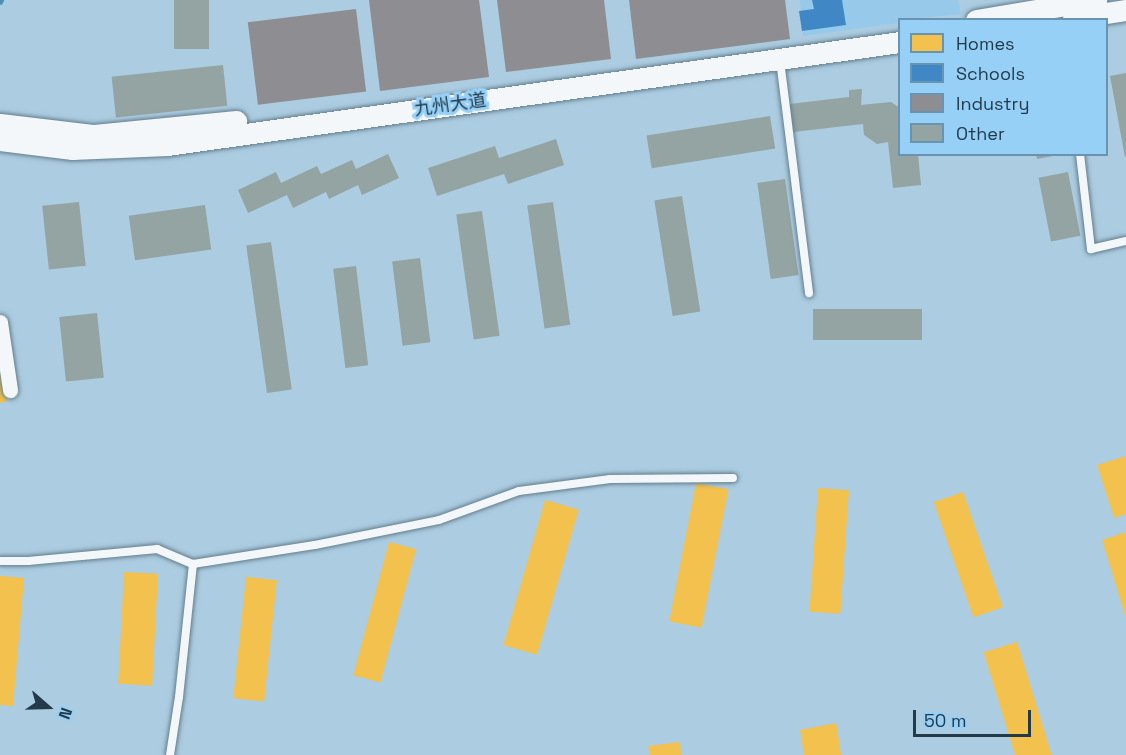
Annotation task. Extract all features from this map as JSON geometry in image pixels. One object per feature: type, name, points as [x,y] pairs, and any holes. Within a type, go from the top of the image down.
[{"type":"main road","points":[[988,18],[1096,0]]},
{"type":"main road","points":[[1074,18],[1126,10]]},
{"type":"main road","points":[[0,123],[94,135],[191,126],[534,84],[898,30]]},
{"type":"main road","name":"九州大道","points":[[0,140],[82,149],[167,145],[898,42]]},
{"type":"street","points":[[0,322],[10,390]]},
{"type":"lane","points":[[779,59],[809,293]]},
{"type":"lane","points":[[1080,156],[1091,249],[1126,241]]},
{"type":"lane","points":[[0,561],[28,561],[158,549],[193,564],[315,545],[439,519],[519,491],[610,479],[733,478]]},
{"type":"lane","points":[[170,755],[179,697],[193,564]]},
{"type":"shaded area","points":[[800,0],[958,0],[961,14],[898,18],[898,23],[803,36]]},
{"type":"building: Homes","points":[[0,369],[7,401],[0,403]]},
{"type":"building: Homes","points":[[1126,456],[1126,514],[1114,518],[1097,465]]},
{"type":"building: Homes","points":[[696,483],[728,489],[701,628],[669,621]]},
{"type":"building: Homes","points":[[818,488],[849,490],[840,614],[809,612]]},
{"type":"building: Homes","points":[[963,492],[1003,607],[973,617],[934,502]]},
{"type":"building: Homes","points":[[545,500],[579,510],[537,655],[503,645]]},
{"type":"building: Homes","points":[[1126,532],[1126,615],[1125,615],[1102,540]]},
{"type":"building: Homes","points":[[389,542],[416,549],[380,683],[353,675]]},
{"type":"building: Homes","points":[[124,572],[158,574],[152,686],[118,684]]},
{"type":"building: Homes","points":[[0,576],[24,578],[13,706],[0,705]]},
{"type":"building: Homes","points":[[246,577],[277,580],[264,702],[233,698]]},
{"type":"building: Homes","points":[[1017,642],[1051,755],[1015,755],[984,652]]},
{"type":"building: Homes","points":[[836,723],[841,755],[804,755],[800,730]]},
{"type":"building: Homes","points":[[680,742],[681,755],[650,755],[648,746]]},
{"type":"building: Schools","points":[[812,0],[842,0],[846,25],[802,31],[799,11],[814,9]]},
{"type":"building: Industry","points":[[369,0],[479,0],[489,77],[380,91]]},
{"type":"building: Industry","points":[[497,0],[604,0],[611,59],[506,72]]},
{"type":"building: Industry","points":[[629,0],[785,0],[790,39],[636,59]]},
{"type":"building: Industry","points":[[356,9],[366,91],[258,105],[248,22]]},
{"type":"building: Other","points":[[174,0],[209,0],[209,49],[174,49]]},
{"type":"building: Other","points":[[223,65],[227,106],[116,117],[112,77]]},
{"type":"building: Other","points":[[1126,73],[1126,157],[1125,157],[1110,76]]},
{"type":"building: Other","points":[[862,89],[861,105],[891,102],[898,107],[898,156],[918,156],[921,185],[893,188],[888,142],[877,144],[864,135],[863,124],[793,132],[790,104],[849,97],[849,90]]},
{"type":"building: Other","points":[[770,116],[775,149],[652,168],[647,136]]},
{"type":"building: Other","points":[[556,139],[564,165],[508,184],[504,174],[437,196],[428,168],[495,146],[499,158]]},
{"type":"building: Other","points":[[388,154],[399,178],[362,195],[358,185],[329,199],[326,192],[293,208],[287,195],[248,213],[238,190],[276,172],[281,183],[317,166],[321,174],[352,160],[356,169]]},
{"type":"building: Other","points":[[1036,156],[1053,156],[1037,159]]},
{"type":"building: Other","points":[[1068,172],[1080,236],[1051,242],[1039,178]]},
{"type":"building: Other","points":[[785,179],[798,275],[771,279],[757,183]]},
{"type":"building: Other","points":[[682,196],[700,312],[673,316],[654,200]]},
{"type":"building: Other","points":[[79,202],[86,266],[49,270],[42,206]]},
{"type":"building: Other","points":[[553,202],[570,325],[545,328],[527,206]]},
{"type":"building: Other","points":[[205,205],[211,250],[135,260],[129,216]]},
{"type":"building: Other","points":[[482,211],[500,336],[474,339],[456,215]]},
{"type":"building: Other","points":[[271,242],[292,390],[267,393],[246,245]]},
{"type":"building: Other","points":[[420,258],[430,342],[403,346],[392,261]]},
{"type":"building: Other","points":[[356,266],[368,365],[345,368],[333,269]]},
{"type":"building: Other","points":[[813,309],[922,309],[922,340],[813,340]]},
{"type":"building: Other","points":[[97,313],[104,378],[66,382],[59,317]]}]
